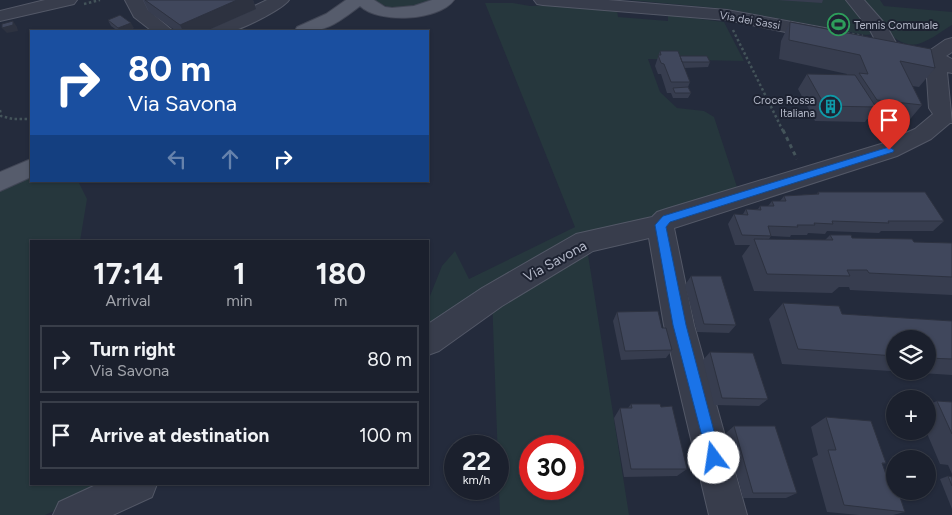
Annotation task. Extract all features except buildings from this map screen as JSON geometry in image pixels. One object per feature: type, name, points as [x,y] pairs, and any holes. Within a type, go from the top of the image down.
[{"type":"main road","points":[[306,30],[332,18],[358,0]]},
{"type":"main road","points":[[332,18],[361,11],[371,5],[396,14],[415,13],[433,8],[445,0]]},
{"type":"main road","points":[[0,182],[30,167]]},
{"type":"street","points":[[0,16],[68,0]]},
{"type":"street","points":[[134,0],[140,14],[163,30]]},
{"type":"street","points":[[219,30],[260,12],[280,0]]},
{"type":"street","name":"Via dei Sassi","points":[[543,0],[727,15],[842,38]]},
{"type":"street","points":[[855,0],[879,29],[879,45],[944,63]]},
{"type":"street","points":[[950,117],[940,108],[944,63],[937,53],[952,44]]},
{"type":"street","name":"Via Savona","points":[[429,340],[492,297],[586,242],[660,225],[666,219],[889,150],[923,134],[950,117]]},
{"type":"street","points":[[660,225],[680,325],[728,515]]},
{"type":"street","points":[[72,515],[137,485]]},
{"type":"path","points":[[727,15],[728,21],[806,175]]},
{"type":"path","points":[[0,110],[1,116],[6,119],[30,119]]},
{"type":"shaded area","points":[[372,0],[437,0],[429,4],[404,9],[388,7]]},
{"type":"shaded area","name":"Tennis Comunale","points":[[629,0],[846,0],[873,34],[866,35],[727,9]]},
{"type":"shaded area","points":[[861,0],[880,0],[884,6],[952,12],[952,25],[921,43],[912,45],[903,43],[879,23]]},
{"type":"shaded area","points":[[485,3],[513,3],[530,6],[555,5],[617,10],[618,17],[668,21],[668,15],[724,22],[744,61],[648,59],[660,92],[677,108],[704,111],[714,117],[737,187],[581,240],[429,333],[429,298],[442,266],[455,251],[469,279],[575,227]]},
{"type":"shaded area","points":[[30,176],[30,182],[78,182],[87,199],[80,240],[30,240],[30,485],[116,485],[45,515],[0,515],[0,191]]},
{"type":"shaded area","points":[[586,242],[629,515],[500,515],[499,500],[509,500],[509,435],[497,435],[492,297]]},
{"type":"place","name":"Tennis Comunale","points":[[838,25]]},
{"type":"place","name":"Croce Rossa Italiana","points":[[831,106]]},
{"type":"route","points":[[714,458],[680,325],[660,225],[666,219],[889,150]]}]
